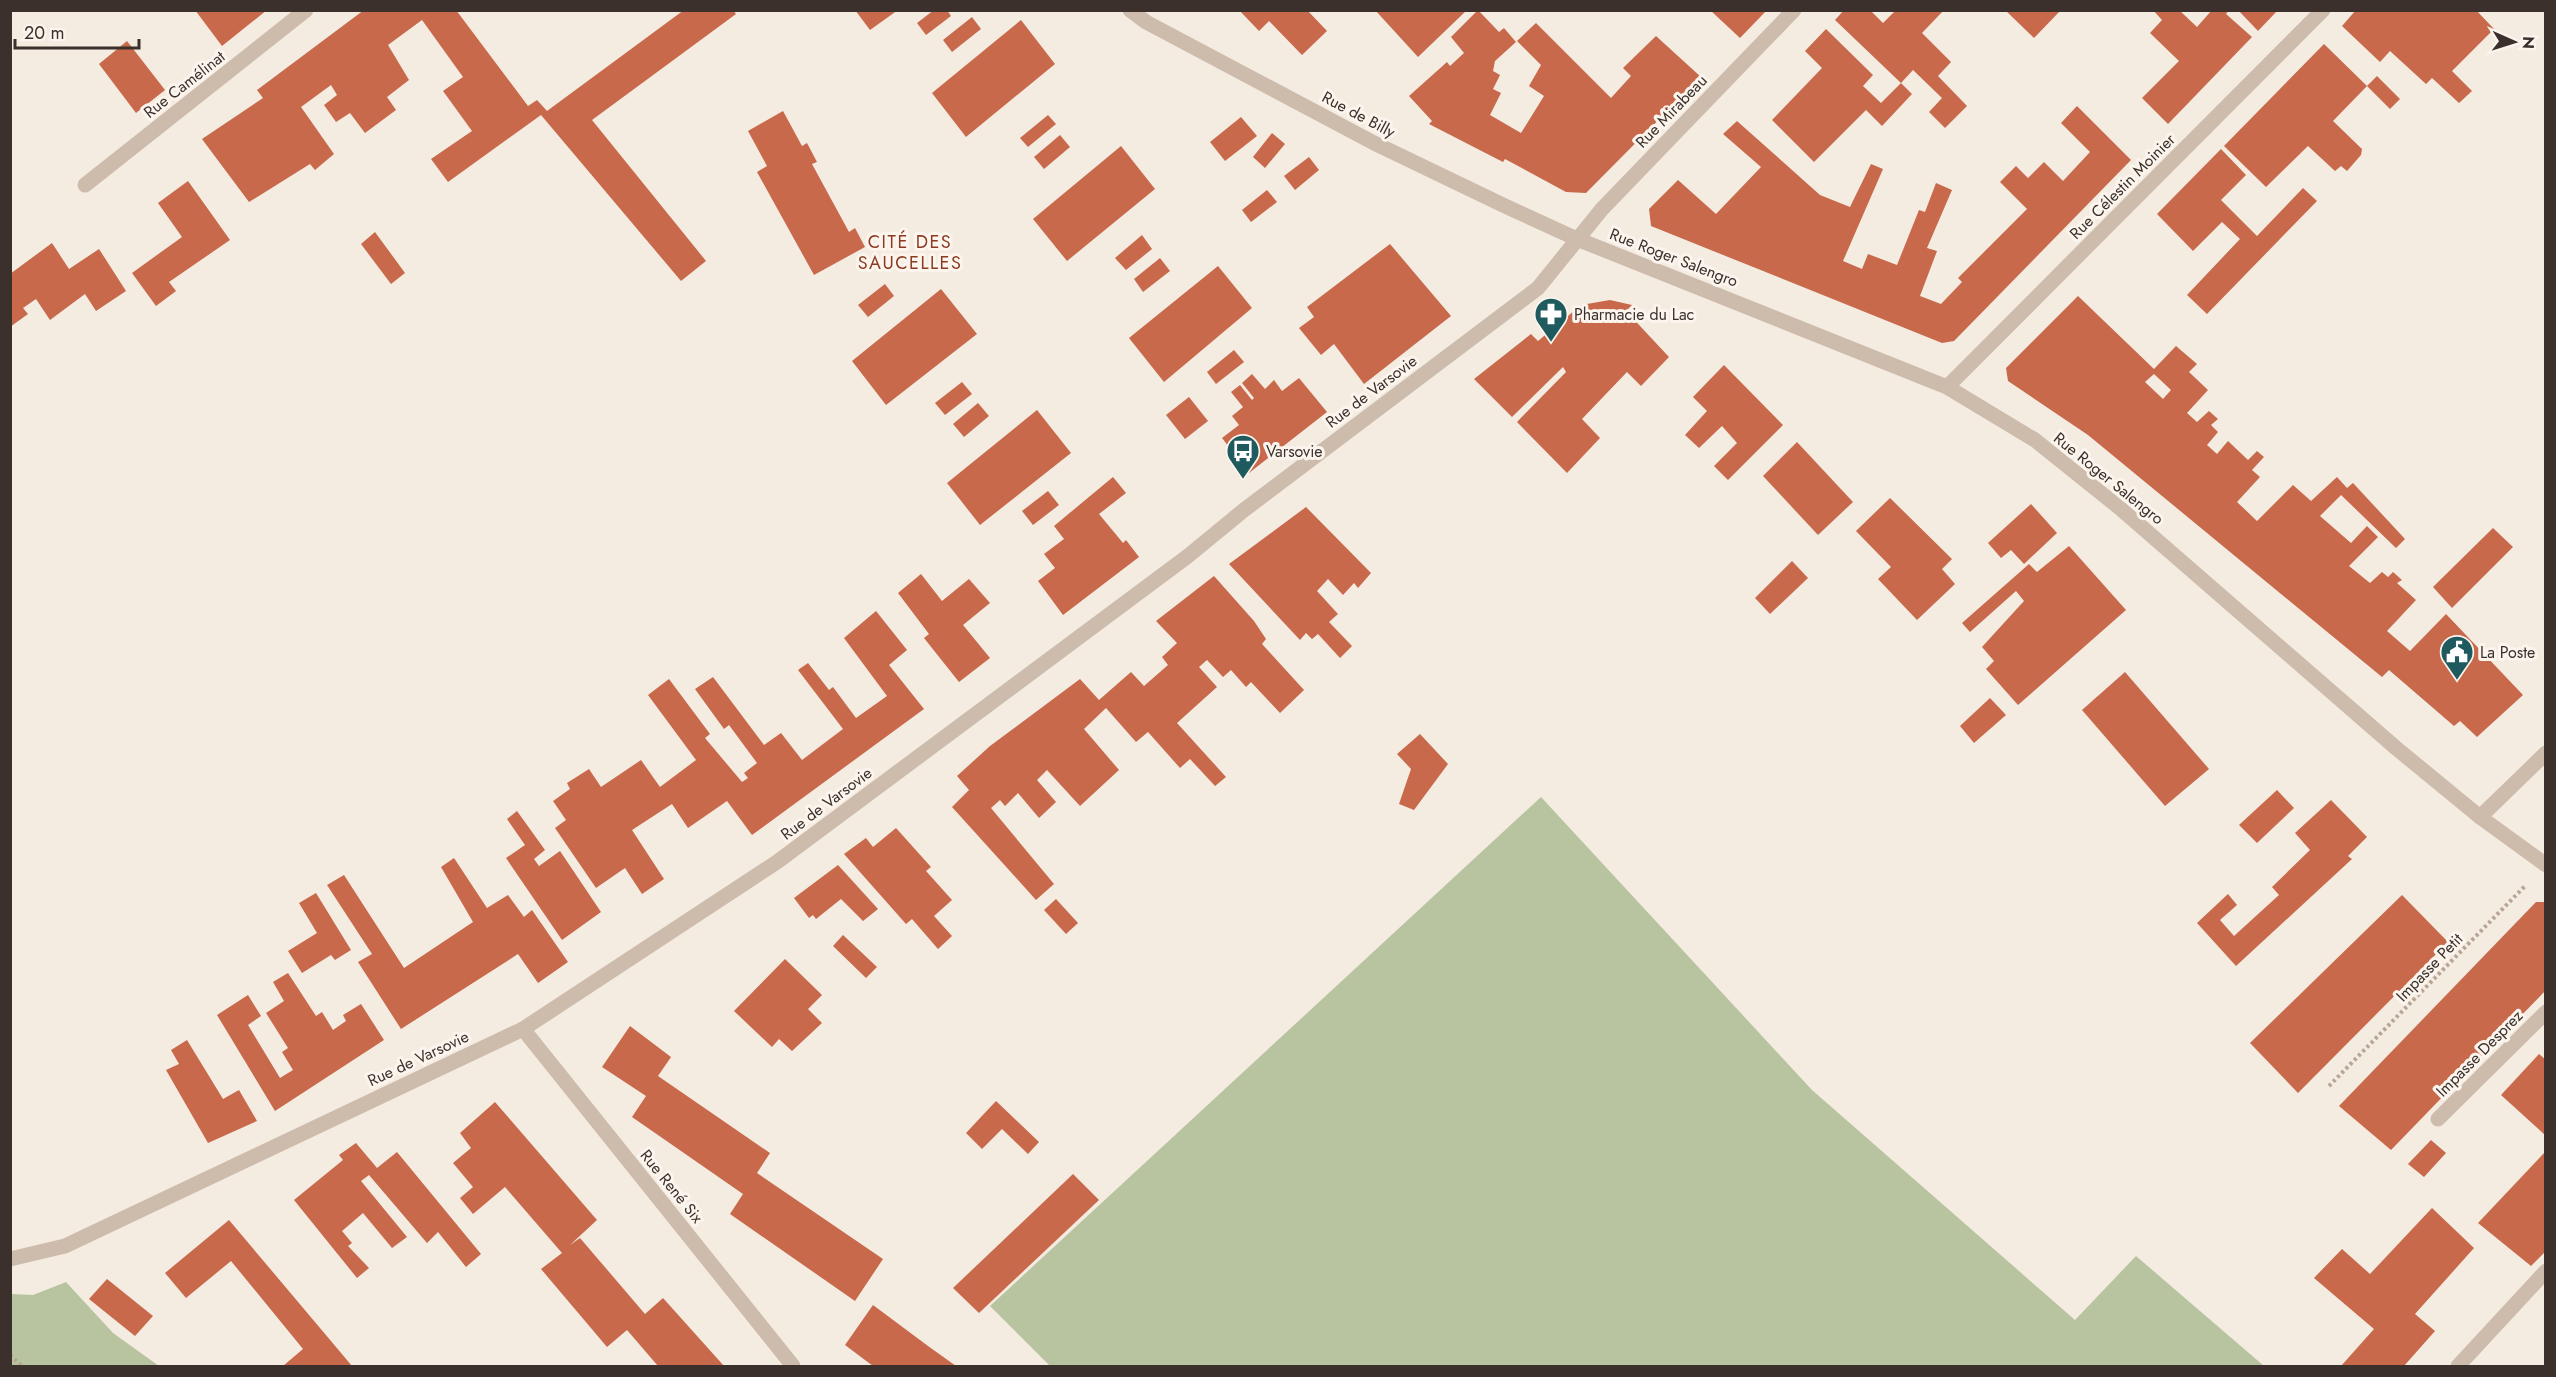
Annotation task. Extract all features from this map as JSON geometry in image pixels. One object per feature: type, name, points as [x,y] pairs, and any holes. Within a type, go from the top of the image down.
[{"type":"street","name":"Rue Camélinat","points":[[85,185],[306,10]]},
{"type":"street","name":"Rue de Billy","points":[[1130,10],[1146,22],[1374,143],[1577,239]]},
{"type":"street","name":"Rue Mirabeau","points":[[1577,239],[1602,209],[1794,10]]},
{"type":"street","name":"Rue Célestin Moinier","points":[[1947,387],[2323,10]]},
{"type":"street","name":"Rue Roger Salengro","points":[[1577,239],[1947,387],[2035,440],[2480,817],[2546,865]]},
{"type":"street","name":"Rue de Varsovie","points":[[10,1258],[65,1246],[523,1029],[777,862],[1188,556],[1257,499],[1538,288],[1577,239]]},
{"type":"street","points":[[2480,817],[2546,753]]},
{"type":"street","name":"Impasse Desprez","points":[[2438,1119],[2546,1012]]},
{"type":"street","name":"Rue René Six","points":[[523,1029],[793,1366]]},
{"type":"street","points":[[2458,1366],[2546,1271]]},
{"type":"path","name":"Impasse Petit","points":[[2329,1086],[2529,882]]},
{"type":"path","points":[[10,1355],[22,1366]]},
{"type":"green space","points":[[1541,797],[1812,1090],[2075,1320],[2136,1256],[2264,1366],[1050,1366],[990,1306]]},
{"type":"green space","points":[[66,1282],[113,1333],[159,1366],[11,1366],[11,1294],[33,1295]]},
{"type":"building","points":[[195,10],[267,10],[222,46]]},
{"type":"building","points":[[364,10],[456,10],[528,106],[537,100],[547,111],[684,10],[733,10],[736,14],[592,120],[706,261],[681,281],[541,115],[448,182],[431,159],[472,131],[443,91],[463,77],[422,20],[388,45],[409,80],[387,97],[396,110],[365,133],[350,113],[336,122],[324,105],[337,95],[331,85],[301,107],[334,154],[315,170],[310,164],[249,202],[202,139],[263,98],[257,90]]},
{"type":"building","points":[[855,10],[898,10],[870,30]]},
{"type":"building","points":[[934,10],[947,10],[951,16],[926,35],[917,23]]},
{"type":"building","points":[[1239,10],[1307,10],[1327,31],[1302,55],[1269,21],[1259,31]]},
{"type":"building","points":[[1375,10],[1467,10],[1418,57]]},
{"type":"building","points":[[1478,10],[1499,32],[1504,28],[1516,42],[1495,61],[1493,71],[1500,75],[1493,89],[1501,93],[1490,115],[1521,133],[1544,96],[1529,86],[1541,65],[1517,41],[1536,23],[1611,98],[1631,76],[1623,68],[1656,36],[1701,77],[1586,193],[1566,192],[1505,159],[1503,162],[1429,124],[1432,121],[1409,96],[1447,62],[1450,66],[1464,53],[1451,37]]},
{"type":"building","points":[[1710,10],[1767,10],[1740,38]]},
{"type":"building","points":[[1844,10],[1870,10],[1883,23],[1896,10],[1944,10],[1922,33],[1951,62],[1938,76],[1967,106],[1945,128],[1929,112],[1942,98],[1913,70],[1901,83],[1835,20]]},
{"type":"building","points":[[2005,10],[2061,10],[2034,38]]},
{"type":"building","points":[[2153,10],[2179,10],[2197,27],[2212,10],[2229,10],[2226,14],[2252,37],[2168,124],[2142,98],[2179,61],[2150,33],[2162,20]]},
{"type":"building","points":[[2238,10],[2278,10],[2258,31]]},
{"type":"building","points":[[2356,10],[2476,10],[2494,29],[2452,71],[2472,91],[2459,103],[2432,78],[2426,84],[2390,51],[2380,62],[2342,26]]},
{"type":"building","points":[[972,17],[981,29],[952,52],[943,40]]},
{"type":"building","points":[[1021,20],[1055,64],[966,137],[932,93]]},
{"type":"building","points":[[1826,29],[1873,75],[1863,86],[1881,103],[1901,83],[1912,94],[1882,126],[1866,110],[1814,162],[1772,120],[1822,68],[1805,51]]},
{"type":"building","points":[[127,41],[165,90],[136,113],[99,64]]},
{"type":"building","points":[[2324,44],[2367,86],[2333,121],[2362,149],[2361,155],[2347,171],[2341,166],[2335,171],[2308,146],[2266,187],[2224,146]]},
{"type":"building","points":[[2377,76],[2400,99],[2390,109],[2367,86]]},
{"type":"building","points":[[2077,106],[2131,160],[1954,341],[1942,343],[1651,226],[1649,209],[1678,180],[1716,214],[1761,167],[1723,134],[1737,121],[1820,195],[1850,207],[1871,164],[1883,169],[1843,261],[1862,269],[1868,254],[1897,265],[1919,210],[1925,212],[1936,183],[1952,190],[1927,248],[1937,251],[1920,296],[1941,304],[1962,282],[1958,278],[2027,209],[2000,182],[2016,166],[2028,178],[2044,162],[2063,181],[2090,152],[2061,123]]},
{"type":"building","points":[[783,111],[802,146],[807,143],[817,162],[812,164],[849,232],[855,228],[865,247],[814,275],[757,172],[767,166],[748,131]]},
{"type":"building","points":[[1048,115],[1056,124],[1028,147],[1020,138]]},
{"type":"building","points":[[1241,117],[1257,136],[1225,161],[1210,142]]},
{"type":"building","points":[[1272,133],[1285,144],[1265,168],[1253,157]]},
{"type":"building","points":[[1060,135],[1070,147],[1044,169],[1034,157]]},
{"type":"building","points":[[1121,146],[1155,189],[1067,261],[1033,219]]},
{"type":"building","points":[[2221,149],[2246,175],[2221,200],[2257,236],[2303,188],[2317,201],[2207,314],[2187,295],[2240,239],[2222,222],[2193,251],[2157,214]]},
{"type":"building","points":[[1309,157],[1319,170],[1295,190],[1284,176]]},
{"type":"building","points":[[188,181],[230,240],[169,282],[176,291],[156,306],[132,273],[182,237],[158,203]]},
{"type":"building","points":[[1267,190],[1277,202],[1251,222],[1242,210]]},
{"type":"building","points":[[375,232],[405,273],[391,284],[361,244]]},
{"type":"building","points":[[1142,235],[1152,249],[1126,270],[1115,258]]},
{"type":"building","points":[[52,243],[69,269],[99,249],[126,291],[96,311],[85,294],[50,320],[36,299],[23,308],[28,314],[10,327],[10,274]]},
{"type":"building","points":[[1390,244],[1451,316],[1364,384],[1334,344],[1321,355],[1299,328],[1314,317],[1307,307]]},
{"type":"building","points":[[1160,258],[1170,271],[1143,292],[1134,279]]},
{"type":"building","points":[[1218,266],[1252,308],[1164,382],[1129,338]]},
{"type":"building","points":[[885,284],[894,296],[868,317],[858,305]]},
{"type":"building","points":[[941,289],[977,334],[886,405],[852,361]]},
{"type":"building","points":[[2078,296],[2154,369],[2176,346],[2197,364],[2189,372],[2208,390],[2187,413],[2197,422],[2209,411],[2218,419],[2211,425],[2218,432],[2207,445],[2217,454],[2228,441],[2248,460],[2257,451],[2264,457],[2252,470],[2260,477],[2237,502],[2257,521],[2293,485],[2311,501],[2337,477],[2347,488],[2353,483],[2405,539],[2396,548],[2341,495],[2320,516],[2351,543],[2367,526],[2378,537],[2349,566],[2370,583],[2382,572],[2388,577],[2393,572],[2402,580],[2397,583],[2416,600],[2387,631],[2410,651],[2446,614],[2523,695],[2477,737],[2460,721],[2454,726],[2389,670],[2382,677],[2088,435],[2008,381],[2006,368]],"holes":[[[2154,374],[2171,390],[2163,399],[2145,382]]]},
{"type":"building","points":[[1610,300],[1632,305],[1626,311],[1669,357],[1641,386],[1627,372],[1582,419],[1600,438],[1567,473],[1517,422],[1566,372],[1563,367],[1512,417],[1474,379],[1531,334],[1538,341],[1581,305]]},
{"type":"building","points":[[1234,350],[1244,362],[1216,384],[1207,372]]},
{"type":"building","points":[[1724,365],[1783,425],[1728,480],[1714,466],[1737,443],[1722,426],[1699,448],[1685,435],[1707,411],[1693,397]]},
{"type":"building","points":[[1252,374],[1265,389],[1274,380],[1282,391],[1299,378],[1327,412],[1249,473],[1222,438],[1239,425],[1232,416],[1243,407],[1231,392],[1240,385],[1252,400],[1254,398],[1242,383]]},
{"type":"building","points":[[962,382],[972,394],[945,415],[935,403]]},
{"type":"building","points":[[1189,397],[1208,421],[1185,439],[1166,415]]},
{"type":"building","points":[[978,403],[989,416],[964,437],[953,424]]},
{"type":"building","points":[[1037,410],[1071,453],[980,525],[947,483]]},
{"type":"building","points":[[1797,442],[1853,502],[1818,535],[1763,476]]},
{"type":"building","points":[[1113,477],[1126,493],[1099,514],[1123,543],[1126,540],[1139,557],[1063,615],[1038,581],[1055,568],[1044,554],[1064,539],[1054,526]]},
{"type":"building","points":[[1048,491],[1059,505],[1033,525],[1022,511]]},
{"type":"building","points":[[1890,498],[1952,559],[1942,569],[1955,584],[1917,620],[1878,579],[1891,567],[1856,531]]},
{"type":"building","points":[[2031,504],[2057,533],[2024,564],[2011,550],[2001,558],[1988,543]]},
{"type":"building","points":[[1306,507],[1371,573],[1358,588],[1354,583],[1343,595],[1328,579],[1317,591],[1338,614],[1329,622],[1352,646],[1340,658],[1318,634],[1312,639],[1306,633],[1300,640],[1229,564]]},
{"type":"building","points":[[2493,528],[2513,547],[2452,608],[2433,587]]},
{"type":"building","points":[[2069,546],[2126,610],[2018,705],[1986,669],[1994,661],[1982,647],[2024,601],[2016,591],[1970,632],[1962,623],[2029,564],[2037,572]]},
{"type":"building","points":[[1792,561],[1808,578],[1770,614],[1755,598]]},
{"type":"building","points":[[921,574],[942,601],[969,579],[990,603],[963,625],[990,658],[959,682],[924,638],[929,634],[898,593]]},
{"type":"building","points":[[1214,576],[1254,621],[1266,639],[1262,644],[1304,690],[1280,713],[1251,682],[1246,687],[1231,670],[1223,677],[1207,660],[1199,667],[1217,687],[1177,723],[1226,777],[1215,786],[1190,759],[1180,768],[1148,732],[1136,742],[1106,708],[1084,729],[1119,770],[1080,806],[1047,770],[1037,780],[1056,802],[1039,818],[1018,793],[1005,806],[1000,800],[991,808],[1054,884],[1036,900],[952,807],[969,790],[957,776],[990,746],[1080,679],[1099,700],[1131,672],[1144,686],[1168,665],[1162,657],[1177,643],[1156,621]]},
{"type":"building","points":[[876,611],[907,650],[889,665],[924,709],[752,835],[727,801],[688,828],[672,804],[632,830],[664,879],[642,894],[625,868],[596,888],[555,828],[566,820],[553,801],[570,789],[567,783],[589,769],[601,787],[641,760],[660,787],[696,760],[648,695],[669,679],[710,734],[705,738],[742,782],[748,778],[744,773],[757,763],[729,725],[724,729],[695,689],[713,677],[764,745],[781,733],[802,760],[843,729],[798,670],[808,663],[829,690],[833,687],[856,718],[887,696],[844,638]]},
{"type":"building","points":[[2125,672],[2209,769],[2165,806],[2082,710]]},
{"type":"building","points":[[1990,698],[2006,715],[1974,743],[1960,726]]},
{"type":"building","points":[[1420,734],[1448,764],[1414,810],[1399,804],[1411,769],[1397,754]]},
{"type":"building","points":[[2277,790],[2294,808],[2257,843],[2239,825]]},
{"type":"building","points":[[2331,800],[2367,837],[2348,856],[2352,859],[2236,966],[2197,923],[2228,894],[2237,905],[2220,920],[2234,936],[2279,895],[2272,887],[2310,850],[2295,833]]},
{"type":"building","points":[[517,811],[545,850],[534,859],[539,866],[560,851],[601,912],[562,940],[506,858],[525,845],[507,819]]},
{"type":"building","points":[[896,828],[931,867],[926,871],[952,900],[934,916],[952,936],[938,949],[912,919],[906,924],[844,854],[866,838],[873,847]]},
{"type":"building","points":[[454,858],[487,908],[508,895],[524,917],[532,910],[568,962],[538,983],[518,954],[401,1029],[358,962],[372,954],[327,885],[344,875],[404,968],[473,922],[441,867]]},
{"type":"building","points":[[838,865],[878,909],[863,921],[841,899],[816,919],[813,915],[809,918],[794,898]]},
{"type":"building","points":[[316,893],[351,950],[335,960],[331,955],[302,973],[288,951],[317,933],[299,903]]},
{"type":"building","points":[[2402,895],[2448,942],[2298,1093],[2250,1043]]},
{"type":"building","points":[[1056,899],[1078,923],[1066,934],[1044,910]]},
{"type":"building","points":[[2536,902],[2546,902],[2546,990],[2391,1150],[2339,1106]]},
{"type":"building","points":[[843,935],[877,967],[866,978],[833,946]]},
{"type":"building","points":[[785,959],[822,995],[808,1009],[822,1023],[792,1051],[779,1039],[772,1047],[734,1011]]},
{"type":"building","points":[[288,973],[316,1016],[322,1012],[333,1030],[346,1021],[343,1015],[361,1004],[384,1040],[275,1111],[217,1015],[248,995],[261,1016],[248,1025],[280,1078],[293,1070],[282,1052],[288,1048],[266,1013],[284,1001],[273,982]]},
{"type":"building","points":[[630,1026],[671,1057],[658,1076],[770,1153],[757,1173],[883,1259],[855,1301],[730,1214],[743,1194],[632,1117],[646,1096],[602,1067]]},
{"type":"building","points":[[187,1040],[223,1099],[239,1090],[257,1121],[208,1143],[166,1070],[179,1064],[171,1050]]},
{"type":"building","points":[[2539,1054],[2546,1060],[2546,1136],[2501,1095]]},
{"type":"building","points":[[996,1101],[1039,1142],[1028,1154],[1002,1129],[982,1149],[966,1133]]},
{"type":"building","points":[[495,1102],[597,1220],[570,1245],[580,1238],[645,1314],[663,1298],[724,1366],[658,1366],[627,1330],[607,1347],[541,1269],[562,1253],[505,1187],[473,1214],[460,1198],[473,1187],[453,1163],[471,1148],[460,1133]]},
{"type":"building","points":[[2431,1140],[2446,1153],[2424,1177],[2408,1164]]},
{"type":"building","points":[[356,1143],[377,1168],[397,1152],[481,1254],[466,1267],[438,1232],[427,1243],[369,1175],[361,1181],[407,1237],[392,1248],[363,1213],[342,1231],[352,1243],[348,1246],[369,1268],[357,1278],[294,1200],[343,1160],[339,1155]]},
{"type":"building","points":[[2546,1151],[2546,1251],[2531,1266],[2478,1223]]},
{"type":"building","points":[[1073,1174],[1099,1200],[979,1313],[953,1288]]},
{"type":"building","points":[[2432,1208],[2474,1248],[2415,1314],[2435,1331],[2404,1366],[2341,1366],[2374,1329],[2314,1278],[2342,1249],[2370,1274]]},
{"type":"building","points":[[229,1220],[352,1366],[283,1366],[303,1349],[231,1261],[186,1298],[165,1273]]},
{"type":"building","points":[[107,1279],[153,1316],[135,1336],[89,1299]]},
{"type":"building","points":[[873,1305],[956,1366],[873,1366],[845,1345]]},
{"type":"place","name":"Pharmacie du Lac","points":[[1551,343]]},
{"type":"place","name":"Varsovie","points":[[1243,480]]},
{"type":"place","name":"La Poste","points":[[2457,681]]},
{"type":"district","name":"CITÉ DES SAUCELLES","points":[[910,252]]}]
